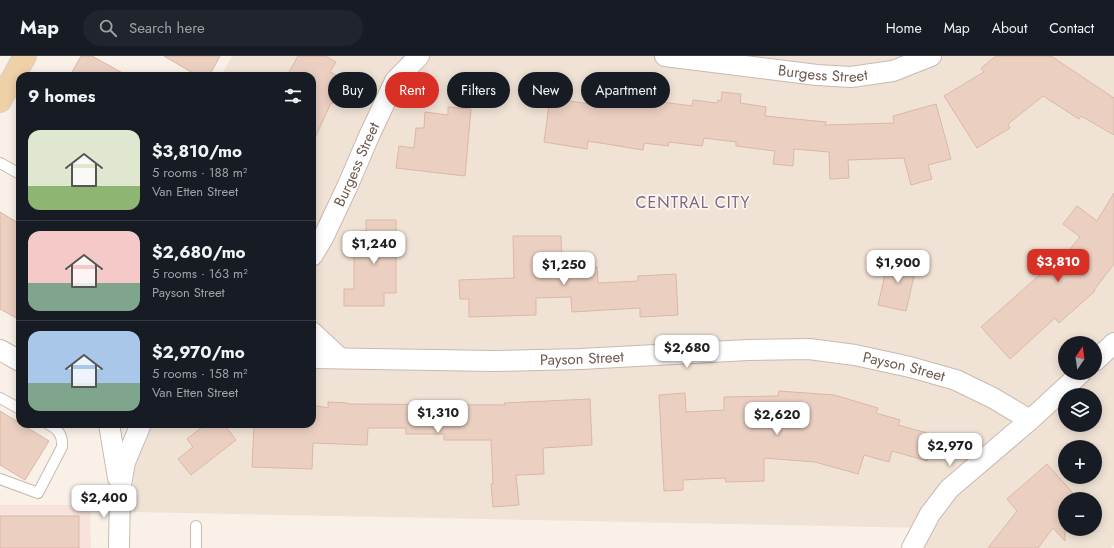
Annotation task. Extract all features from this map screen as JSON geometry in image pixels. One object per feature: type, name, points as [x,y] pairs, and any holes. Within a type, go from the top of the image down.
[{"type":"main road","points":[[16,72],[25,56]]},
{"type":"main road","points":[[0,101],[16,72]]},
{"type":"street","name":"Burgess Street","points":[[316,249],[348,186],[369,136],[395,81],[419,56]]},
{"type":"street","name":"Burgess Street","points":[[665,56],[817,75],[851,76],[893,71],[930,56]]},
{"type":"street","points":[[316,336],[340,358]]},
{"type":"street","points":[[1102,355],[1114,344]]},
{"type":"street","name":"Payson Street","points":[[316,358],[494,361],[581,359],[748,350],[809,349],[863,357],[910,367],[956,380],[994,398],[1030,420]]},
{"type":"street","points":[[0,350],[16,359]]},
{"type":"street","points":[[912,548],[930,514],[949,489],[1030,420],[1073,380]]},
{"type":"street","points":[[110,428],[120,491]]},
{"type":"street","points":[[119,548],[120,491],[125,462],[140,428]]},
{"type":"lane","points":[[0,163],[16,172]]},
{"type":"lane","points":[[0,398],[16,407]]},
{"type":"lane","points":[[0,479],[38,493],[62,447],[61,434],[55,428]]},
{"type":"lane","points":[[196,526],[196,548]]},
{"type":"shaded area","points":[[232,56],[1114,56],[1114,545],[1111,548],[923,548],[923,528],[134,512],[133,428],[316,428],[316,72],[223,72]]},
{"type":"shaded area","points":[[0,505],[90,505],[91,548],[0,548]]},
{"type":"building","points":[[81,56],[92,56],[121,72],[72,72]]},
{"type":"building","points":[[164,56],[220,56],[211,72],[191,72]]},
{"type":"building","points":[[298,56],[325,56],[336,62],[330,72],[328,72],[329,108],[316,135],[316,72],[289,72]]},
{"type":"building","points":[[996,56],[1051,56],[1114,98],[1114,135],[1081,116],[1079,119],[1043,96],[1008,124],[1010,128],[977,148],[944,96],[984,72],[981,68]]},
{"type":"building","points":[[722,92],[741,94],[740,103],[766,107],[765,116],[826,122],[825,125],[894,123],[893,116],[936,104],[951,159],[928,165],[932,179],[911,185],[904,158],[848,160],[849,178],[830,179],[829,152],[794,149],[793,166],[773,164],[775,151],[736,146],[736,142],[704,138],[702,146],[669,142],[668,146],[644,143],[643,150],[588,141],[587,149],[544,142],[549,108],[573,108],[573,102],[581,103],[581,108],[670,108],[670,103],[692,106],[693,100],[717,103],[718,100],[721,101]]},
{"type":"building","points":[[448,108],[471,109],[465,176],[396,168],[399,146],[414,148],[416,128],[424,128],[425,112],[448,115]]},
{"type":"building","points":[[1114,193],[1114,264],[1094,290],[1095,291],[1059,323],[1055,318],[1010,359],[981,327],[1053,263],[1056,266],[1080,237],[1063,224],[1077,206],[1097,221]]},
{"type":"building","points":[[0,212],[16,222],[16,318],[0,309]]},
{"type":"building","points":[[366,220],[396,220],[396,293],[384,293],[384,306],[344,306],[344,289],[354,289],[354,249],[360,249],[360,231],[366,231]]},
{"type":"building","points":[[513,236],[561,236],[562,269],[597,267],[598,283],[638,281],[638,276],[676,274],[678,315],[640,317],[640,308],[572,312],[571,297],[536,298],[536,315],[469,317],[469,299],[460,299],[459,280],[514,278]]},
{"type":"building","points":[[889,257],[917,263],[906,311],[878,305]]},
{"type":"building","points":[[779,391],[834,395],[878,408],[876,413],[900,420],[898,425],[934,435],[927,461],[892,451],[889,462],[864,455],[858,474],[815,462],[764,458],[764,481],[726,482],[725,478],[683,480],[683,490],[664,491],[659,395],[685,393],[686,412],[724,410],[724,397],[778,396]]},
{"type":"building","points":[[590,399],[592,445],[543,448],[544,474],[516,475],[519,505],[493,507],[491,484],[493,484],[491,440],[444,440],[444,434],[406,434],[406,428],[368,428],[367,445],[313,443],[312,469],[252,467],[254,428],[316,428],[316,406],[328,408],[328,402],[348,404],[505,405],[504,403]]},
{"type":"building","points":[[0,411],[16,421],[16,428],[28,428],[49,441],[25,480],[0,465]]},
{"type":"building","points":[[201,428],[227,428],[236,440],[191,475],[178,459],[193,447],[187,439]]},
{"type":"building","points":[[1047,464],[1058,476],[1058,484],[1065,484],[1072,492],[1058,492],[1058,533],[1053,528],[1038,548],[988,548],[1017,511],[1007,499]]},
{"type":"building","points":[[0,516],[79,516],[79,548],[0,548]]},
{"type":"building","points":[[1060,536],[1065,536],[1065,541]]},
{"type":"district","name":"CENTRAL CITY","points":[[693,202]]}]
